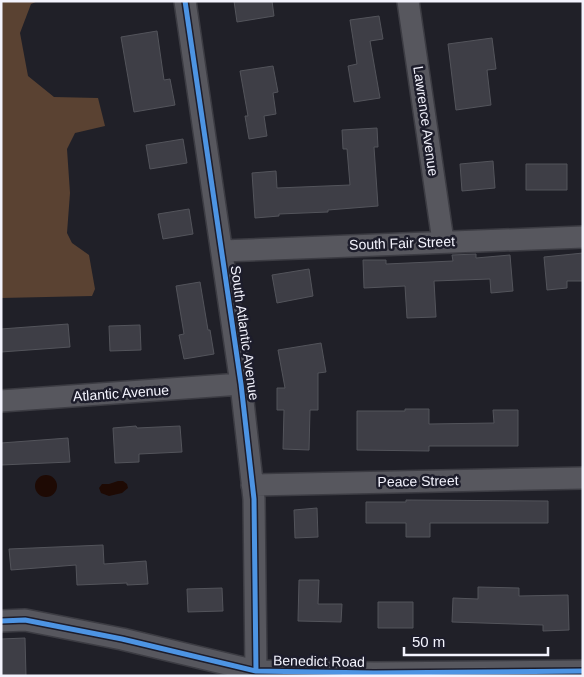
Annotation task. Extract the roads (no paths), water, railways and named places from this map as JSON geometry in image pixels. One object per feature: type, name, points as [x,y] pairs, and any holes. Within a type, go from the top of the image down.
[{"type":"street","name":"South Atlantic Avenue","points":[[185,1],[241,384],[254,499],[256,671]]},
{"type":"street","name":"Lawrence Avenue","points":[[408,1],[443,241]]},
{"type":"street","name":"South Fair Street","points":[[222,251],[583,237]]},
{"type":"street","name":"Atlantic Avenue","points":[[1,401],[241,384]]},
{"type":"street","name":"Peace Street","points":[[252,485],[583,478]]},
{"type":"street","name":"Benedict Road","points":[[1,621],[25,620],[122,638],[256,671],[374,673],[583,672]]}]
